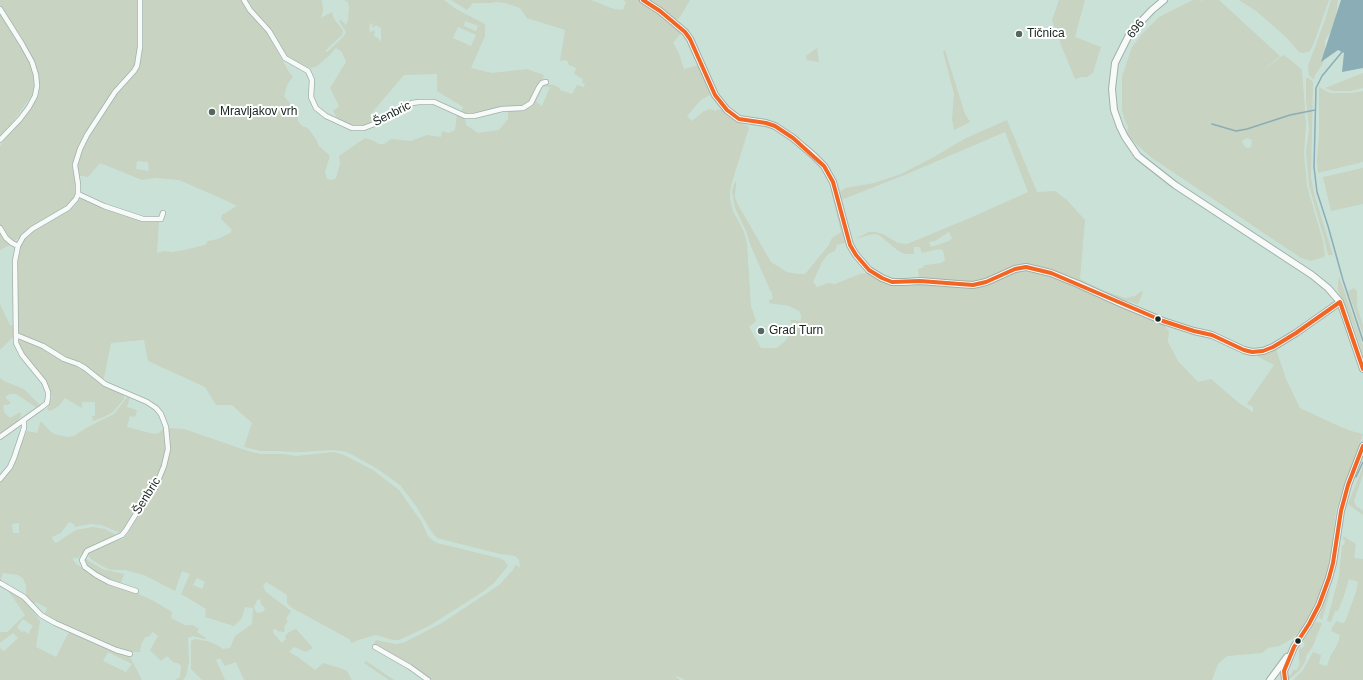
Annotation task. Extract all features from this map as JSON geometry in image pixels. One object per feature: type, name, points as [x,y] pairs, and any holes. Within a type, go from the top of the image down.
[{"type":"street","points":[[0,438],[42,408],[47,403],[48,397],[48,392],[44,382],[18,348],[16,335],[15,261],[18,246],[23,237],[32,229],[68,208],[76,200],[78,194],[75,166],[80,149],[87,135],[115,92],[137,66],[140,47],[140,0]]},
{"type":"street","name":"Šenbric","points":[[244,0],[250,10],[268,31],[285,58],[308,70],[312,80],[311,97],[316,108],[326,116],[352,128],[364,128],[412,103],[419,102],[434,102],[465,116],[474,116],[502,109],[523,108],[531,103],[539,86],[546,82]]},
{"type":"street","points":[[643,0],[660,11],[685,32],[690,39],[715,95],[727,110],[739,119],[766,123],[775,126],[793,138],[824,166],[833,182],[850,245],[856,255],[869,270],[882,278],[892,282],[920,281],[973,284],[986,282],[1015,269],[1032,269],[1051,273],[1120,304],[1164,321],[1212,335],[1244,350],[1252,352],[1263,352],[1273,347],[1296,333],[1340,302]]},
{"type":"street","name":"696","points":[[1164,0],[1130,33],[1115,63],[1112,89],[1114,110],[1120,127],[1138,156],[1174,185],[1312,275],[1328,288],[1340,302],[1363,369]]},
{"type":"street","points":[[0,9],[32,62],[36,75],[37,86],[35,96],[29,107],[0,140]]},
{"type":"street","points":[[78,194],[104,206],[143,219],[162,219],[163,213]]},
{"type":"street","points":[[0,228],[6,238],[18,246]]},
{"type":"street","name":"Šenbric","points":[[16,335],[42,346],[64,359],[78,364],[105,384],[147,402],[156,408],[161,414],[166,427],[168,449],[164,466],[155,488],[144,501],[122,535],[87,551],[82,560],[85,567],[96,575],[109,582],[136,591]]},
{"type":"street","points":[[0,479],[10,467],[14,458],[24,428],[24,420]]},
{"type":"street","points":[[1270,680],[1294,647],[1319,605],[1333,563],[1341,511],[1348,485],[1363,446]]},
{"type":"street","points":[[0,583],[24,598],[41,615],[55,623],[116,650],[130,654]]},
{"type":"street","points":[[375,646],[428,680]]},
{"type":"street","points":[[1285,680],[1284,670],[1294,647]]},
{"type":"green space","points":[[0,0],[137,0],[138,55],[136,62],[133,70],[112,94],[78,148],[72,166],[76,188],[74,200],[13,242],[7,237],[0,224],[0,146],[35,96],[37,81],[20,38],[0,4]]},
{"type":"green space","points":[[142,0],[242,0],[267,33],[293,77],[288,83],[284,96],[297,112],[298,121],[302,126],[308,128],[319,146],[330,156],[325,172],[327,179],[333,180],[336,178],[340,163],[339,156],[365,138],[379,144],[384,144],[391,139],[411,141],[427,135],[441,137],[442,131],[449,133],[455,130],[457,114],[465,117],[466,125],[478,133],[499,130],[508,119],[508,110],[524,109],[529,107],[544,84],[554,85],[560,88],[560,90],[572,94],[577,85],[584,87],[585,84],[582,83],[583,79],[574,74],[576,68],[569,65],[565,60],[560,61],[565,30],[527,18],[520,8],[505,3],[473,3],[467,10],[451,0],[591,0],[614,9],[623,10],[626,2],[623,0],[641,0],[674,24],[682,32],[673,43],[679,53],[684,69],[699,65],[713,93],[701,100],[687,116],[692,121],[704,111],[710,109],[716,111],[717,109],[722,110],[728,116],[739,123],[748,126],[749,128],[732,182],[730,199],[733,211],[744,232],[747,244],[751,306],[756,321],[749,327],[761,348],[777,348],[786,340],[793,326],[790,320],[800,321],[801,315],[799,311],[789,306],[769,303],[769,301],[773,298],[771,291],[735,208],[732,191],[735,181],[735,197],[737,203],[771,262],[787,272],[797,274],[805,274],[829,245],[832,238],[841,232],[831,191],[833,190],[846,238],[845,243],[837,245],[835,251],[828,254],[822,262],[813,282],[817,287],[828,283],[835,284],[860,274],[869,273],[891,283],[903,286],[919,285],[926,282],[959,287],[973,286],[1006,273],[1025,270],[1055,276],[1163,324],[1169,331],[1168,342],[1178,361],[1198,382],[1211,379],[1239,403],[1253,412],[1253,407],[1247,404],[1274,365],[1257,356],[1258,354],[1267,353],[1276,349],[1286,379],[1300,408],[1334,424],[1363,434],[1336,510],[1328,574],[1318,603],[1305,625],[1292,639],[1279,646],[1268,648],[1262,653],[1227,656],[1218,664],[1212,680],[685,680],[677,676],[676,677],[680,680],[431,680],[374,643],[376,640],[395,644],[403,643],[442,623],[499,585],[513,570],[515,565],[520,567],[519,560],[515,556],[500,554],[437,538],[400,485],[376,468],[347,452],[334,450],[300,452],[261,451],[244,447],[252,423],[232,405],[216,405],[205,387],[148,361],[144,340],[111,343],[104,378],[100,379],[68,359],[24,337],[18,332],[17,260],[21,244],[28,234],[72,209],[81,198],[85,198],[143,220],[159,222],[157,253],[164,251],[172,252],[184,250],[205,245],[208,241],[218,239],[230,233],[232,230],[221,219],[222,215],[237,206],[179,180],[155,178],[142,180],[100,163],[88,177],[78,175],[75,168],[80,150],[113,97],[138,69],[141,61]],"holes":[[[543,86],[550,87],[542,106],[536,102]],[[137,161],[148,162],[149,171],[136,169]]]},
{"type":"green space","points":[[246,0],[322,0],[323,11],[321,18],[332,12],[334,19],[343,30],[342,35],[325,51],[327,52],[343,37],[346,32],[339,21],[341,20],[346,25],[348,20],[348,2],[344,0],[444,0],[456,9],[485,24],[485,36],[471,68],[492,73],[527,69],[544,75],[542,81],[538,85],[526,106],[467,114],[461,112],[463,107],[437,91],[437,74],[404,75],[370,115],[374,122],[365,126],[351,126],[339,121],[333,111],[339,106],[330,88],[346,62],[342,52],[336,48],[316,67],[310,68],[289,59]],"holes":[[[465,21],[478,26],[476,31],[464,26]],[[371,22],[373,28],[376,25],[381,28],[381,42],[374,36],[375,30],[370,32],[369,29]],[[458,27],[476,35],[471,46],[453,38]]]},
{"type":"green space","points":[[647,0],[690,0],[677,20]]},
{"type":"green space","points":[[1059,0],[1085,0],[1075,37],[1101,47],[1093,73],[1087,77],[1075,79],[1052,20]]},
{"type":"green space","points":[[1193,0],[1202,0],[1195,7],[1203,0],[1219,0],[1280,56],[1257,75],[1283,55],[1302,70],[1306,123],[1304,154],[1307,186],[1323,241],[1324,257],[1311,261],[1301,258],[1152,158],[1127,134],[1128,127],[1122,109],[1122,77],[1132,47],[1142,34],[1159,17]],"holes":[[[1247,138],[1252,140],[1251,147],[1247,148],[1244,146],[1242,141]]]},
{"type":"green space","points":[[1239,0],[1329,0],[1314,43],[1310,51],[1303,53],[1299,52],[1286,37],[1256,11]]},
{"type":"green space","points":[[1331,0],[1338,0],[1336,17],[1331,32],[1325,41],[1325,58],[1315,75],[1314,80],[1309,75],[1308,66]]},
{"type":"green space","points":[[0,12],[30,62],[33,72],[34,88],[32,95],[0,138]]},
{"type":"green space","points":[[817,48],[819,62],[807,60],[806,56]]},
{"type":"green space","points":[[945,50],[965,114],[970,122],[954,130],[952,119],[954,94],[943,52]]},
{"type":"green space","points":[[1363,73],[1363,88],[1350,91],[1333,91],[1325,88]]},
{"type":"green space","points":[[1306,78],[1309,78],[1313,82],[1311,178],[1315,197],[1333,255],[1328,255],[1309,186],[1306,152],[1309,129],[1306,100]]},
{"type":"green space","points":[[1319,87],[1330,93],[1351,93],[1363,91],[1363,162],[1318,173]]},
{"type":"green space","points":[[1007,120],[1037,192],[1055,191],[1067,200],[1085,220],[1080,279],[1102,290],[1125,298],[1135,296],[1142,291],[1143,292],[1138,304],[1128,301],[1126,302],[1051,271],[1028,264],[1010,267],[978,282],[919,278],[918,269],[925,265],[941,263],[945,260],[943,250],[939,249],[922,253],[920,247],[914,247],[914,254],[904,254],[879,235],[874,234],[855,239],[869,232],[875,232],[883,234],[898,243],[907,244],[1028,192],[1005,132],[907,174],[841,200],[840,192],[845,188],[874,183],[901,174],[966,138]],"holes":[[[949,232],[952,238],[949,241],[931,247],[929,242],[935,241]]]},
{"type":"green space","points":[[1363,168],[1363,204],[1331,211],[1323,177]]},
{"type":"green space","points":[[0,231],[10,245],[0,250]]},
{"type":"green space","points":[[1339,276],[1363,346],[1363,355],[1353,324],[1338,291]]},
{"type":"green space","points":[[1354,288],[1357,291],[1357,307],[1363,325],[1363,334],[1348,291]]},
{"type":"green space","points":[[0,304],[10,325],[14,326],[13,337],[0,350]]},
{"type":"green space","points":[[21,340],[35,344],[78,366],[105,386],[122,393],[124,395],[124,399],[113,412],[93,421],[92,416],[95,416],[95,402],[82,402],[82,408],[65,398],[59,406],[50,411],[47,409],[52,398],[50,391],[21,352],[18,341]]},
{"type":"green space","points":[[0,378],[24,389],[39,404],[39,407],[37,408],[16,394],[10,394],[5,397],[11,403],[3,405],[4,412],[10,418],[20,412],[21,415],[19,420],[0,434]]},
{"type":"green space","points":[[128,396],[130,397],[127,407],[137,410],[135,417],[130,416],[127,427],[154,434],[159,433],[164,428],[166,452],[155,484],[139,503],[121,533],[101,525],[90,524],[75,527],[74,524],[69,522],[61,533],[52,537],[56,543],[76,530],[93,527],[105,529],[116,536],[115,538],[89,547],[78,558],[72,558],[76,564],[88,571],[154,601],[172,612],[171,618],[185,625],[193,625],[199,629],[197,632],[206,638],[193,636],[188,638],[189,662],[186,676],[183,680],[175,680],[180,677],[181,666],[178,663],[174,663],[167,656],[161,661],[150,650],[158,636],[153,632],[148,637],[145,637],[141,645],[140,652],[126,652],[89,638],[44,616],[47,608],[36,602],[33,606],[26,598],[26,586],[23,578],[18,575],[3,573],[0,581],[0,481],[4,477],[19,450],[27,431],[37,433],[41,421],[54,434],[67,437],[74,436],[86,428],[114,414]],"holes":[[[19,523],[19,533],[13,533],[12,524]]]},
{"type":"green space","points":[[167,428],[184,429],[261,454],[283,454],[296,456],[334,452],[344,455],[373,470],[399,490],[421,521],[428,536],[432,540],[437,543],[499,558],[505,561],[508,566],[494,583],[484,591],[429,626],[399,640],[393,640],[376,635],[352,643],[349,639],[292,608],[287,603],[287,595],[266,582],[263,586],[266,592],[291,611],[286,619],[288,621],[284,627],[285,631],[277,631],[274,629],[273,632],[275,635],[282,643],[286,639],[285,636],[289,632],[296,629],[313,648],[306,652],[294,647],[289,652],[315,670],[323,663],[347,671],[352,680],[244,680],[236,662],[225,666],[220,658],[216,660],[225,680],[202,680],[191,669],[191,641],[195,639],[207,641],[223,649],[230,648],[235,636],[252,624],[253,608],[245,607],[242,618],[234,626],[205,617],[206,609],[181,594],[190,574],[182,571],[175,591],[144,575],[125,570],[111,570],[92,560],[88,555],[91,550],[123,539],[129,532],[143,505],[161,481],[169,455],[170,441]],"holes":[[[197,578],[205,582],[202,589],[193,585]],[[260,599],[261,604],[265,608],[264,611],[259,613],[256,612],[254,607],[257,600]]]},
{"type":"green space","points":[[1363,466],[1363,474],[1354,501],[1356,506],[1363,511],[1363,515],[1348,504]]},
{"type":"green space","points":[[1343,536],[1356,544],[1354,558],[1363,559],[1363,680],[1293,680],[1303,670],[1313,652],[1321,655],[1319,664],[1327,666],[1338,643],[1340,635],[1331,631],[1332,627],[1336,621],[1342,623],[1345,622],[1356,592],[1358,582],[1349,579],[1338,611],[1335,611],[1331,622],[1327,621],[1339,576],[1342,545],[1344,545],[1345,540],[1343,539]]},
{"type":"green space","points":[[84,558],[102,569],[124,574],[121,583],[109,580],[85,566]]},
{"type":"green space","points":[[3,585],[21,597],[40,621],[36,647],[56,657],[69,632],[130,657],[142,680],[0,680],[0,648],[4,651],[18,638],[13,633],[0,643],[0,632],[7,632],[25,615]],"holes":[[[23,619],[33,626],[28,634],[24,631],[22,632],[17,627]],[[108,652],[132,664],[126,672],[103,661]]]},
{"type":"green space","points":[[1329,591],[1330,592],[1322,620],[1319,617]]},
{"type":"green space","points":[[1315,622],[1322,623],[1313,646],[1306,656],[1306,660],[1299,671],[1288,680],[1288,676],[1291,675],[1293,670],[1297,670],[1300,664],[1299,647],[1301,649],[1305,645],[1303,642]]},
{"type":"green space","points":[[366,661],[394,680],[389,680],[364,663]]},
{"type":"water","points":[[1341,0],[1363,0],[1363,68],[1342,72],[1344,53],[1338,50],[1321,62]]},
{"type":"waterway","points":[[1342,52],[1322,76],[1316,88],[1314,167],[1317,192],[1363,341]]},
{"type":"waterway","points":[[1212,124],[1236,131],[1247,129],[1290,115],[1315,110]]},
{"type":"waterway","points":[[1356,477],[1363,462]]},
{"type":"transit line","points":[[643,0],[660,11],[685,32],[690,39],[715,95],[727,110],[739,119],[766,123],[775,126],[793,138],[824,166],[833,182],[850,245],[856,255],[869,270],[882,278],[892,282],[920,281],[973,285],[986,282],[1015,269],[1026,267],[1051,273],[1163,321],[1212,335],[1244,350],[1252,352],[1263,351],[1273,347],[1296,333],[1340,302],[1363,369]]},
{"type":"transit line","points":[[1285,680],[1284,671],[1294,647],[1319,605],[1329,578],[1333,563],[1341,511],[1348,485],[1363,446]]},
{"type":"place","name":"Tičnica","points":[[1019,34]]},
{"type":"place","name":"Mravljakov vrh","points":[[212,112]]},
{"type":"place","name":"Grad Turn","points":[[761,331]]}]
